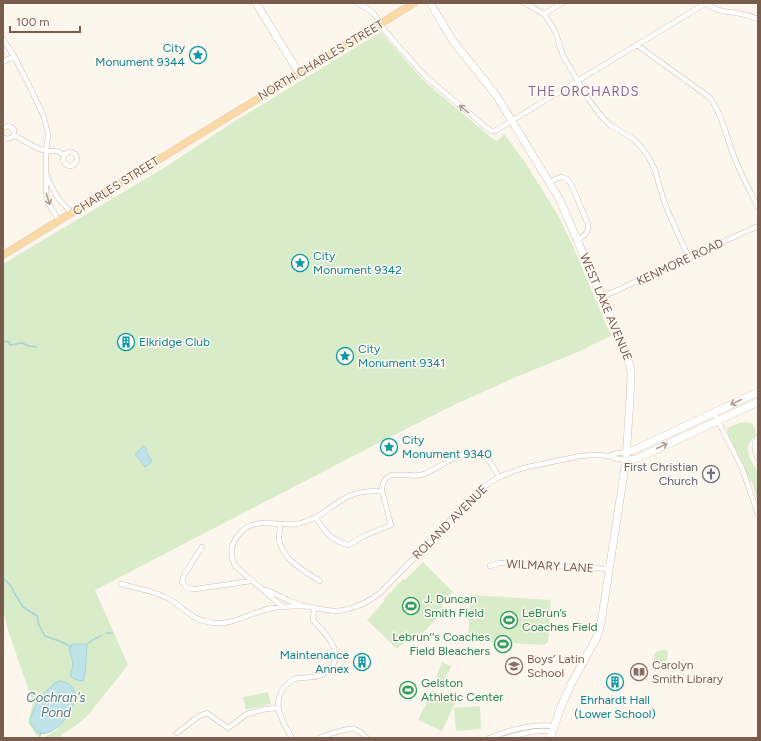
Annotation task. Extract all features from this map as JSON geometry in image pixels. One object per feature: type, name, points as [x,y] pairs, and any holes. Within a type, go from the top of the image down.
[{"type":"main road","name":"NORTH CHARLES STREET","points":[[228,116],[414,3]]},
{"type":"main road","name":"CHARLES STREET","points":[[3,255],[228,116]]},
{"type":"street","points":[[256,3],[299,73]]},
{"type":"street","points":[[358,3],[372,12],[385,31],[426,77],[492,131],[495,131],[512,121],[706,3],[713,9],[744,14],[758,19]]},
{"type":"street","name":"WEST LAKE AVENUE","points":[[430,3],[453,41],[491,88],[549,182],[563,208],[630,366],[631,391],[626,456],[602,618],[597,637],[570,686],[552,732]]},
{"type":"street","points":[[525,3],[544,14],[550,21],[556,33],[563,56],[601,116],[610,125],[635,140],[648,156],[655,170],[669,214],[689,258]]},
{"type":"street","points":[[544,14],[562,3]]},
{"type":"street","points":[[3,39],[14,56],[44,117],[48,134],[46,151],[46,194],[49,204],[59,221]]},
{"type":"street","points":[[637,45],[709,97],[718,112],[732,153],[758,208]]},
{"type":"street","points":[[3,62],[14,56]]},
{"type":"street","points":[[3,128],[8,126],[12,127],[14,135]]},
{"type":"street","points":[[14,135],[31,145],[46,151],[56,150],[64,155]]},
{"type":"street","points":[[3,137],[11,138],[14,135]]},
{"type":"street","points":[[46,174],[52,188],[63,204],[68,207],[71,213]]},
{"type":"street","points":[[549,182],[561,177],[568,179],[571,184],[588,224],[588,232],[577,240]]},
{"type":"street","name":"KENMORE ROAD","points":[[602,298],[758,226]]},
{"type":"street","name":"ROLAND AVENUE","points":[[302,606],[333,611],[344,610],[360,605],[375,597],[476,494],[486,485],[499,477],[523,468],[580,456],[611,456],[613,458],[626,456],[636,449],[758,392]]},
{"type":"street","name":"ROLAND AVENUE","points":[[611,456],[613,454],[636,459],[758,402]]},
{"type":"street","points":[[714,413],[742,468],[758,514]]},
{"type":"street","points":[[758,437],[754,447],[758,458]]},
{"type":"street","points":[[316,518],[323,529],[335,540],[349,545],[364,536],[391,525],[382,486],[386,478],[392,475],[398,474],[410,476],[422,474],[429,472],[464,454],[474,452],[486,457],[490,461],[499,477]]},
{"type":"street","points":[[283,607],[239,571],[233,563],[232,551],[234,541],[238,536],[245,529],[255,524],[298,524],[316,518],[350,496],[363,492],[382,491]]},
{"type":"street","points":[[280,524],[280,540],[284,552],[297,566],[320,581]]},
{"type":"street","points":[[202,547],[184,575],[182,582],[186,587],[196,589],[251,581]]},
{"type":"street","name":"WILMARY LANE","points":[[490,566],[499,563],[610,569]]},
{"type":"street","points":[[121,584],[154,593],[171,600],[188,614],[210,623],[230,622],[271,608],[302,606]]},
{"type":"street","points":[[260,589],[271,591],[278,596],[296,602],[302,606]]},
{"type":"street","points":[[292,738],[283,723],[278,708],[279,696],[286,685],[293,680],[323,675],[334,663],[335,657],[333,645],[330,639],[313,620],[314,608]]},
{"type":"street","points":[[177,733],[199,716],[207,713],[228,728],[248,714],[266,709],[278,708]]},
{"type":"street","points":[[489,738],[507,732],[545,725],[552,732]]},
{"type":"street","points":[[319,738],[347,729],[353,729],[367,738]]},
{"type":"street","points":[[506,738],[534,731],[552,732]]},
{"type":"green space","name":"Elkridge Club","points":[[381,32],[423,80],[493,139],[497,141],[504,134],[525,162],[559,217],[611,336],[578,352],[516,377],[458,403],[95,590],[128,665],[89,714],[61,735],[62,738],[43,738],[59,729],[58,728],[37,736],[28,723],[33,703],[7,627],[3,608],[3,264],[167,166],[235,121]]},
{"type":"green space","points":[[745,422],[752,423],[755,429],[756,436],[752,439],[748,446],[748,454],[758,473],[758,502],[753,485],[728,434],[727,428]]},
{"type":"green space","name":"J. Duncan Smith Field","points":[[423,562],[453,592],[442,606],[445,610],[418,638],[413,634],[397,649],[367,620],[403,579],[405,580]]},
{"type":"green space","name":"LeBrun’s Coaches Field","points":[[471,595],[551,600],[548,642],[544,645],[513,643],[513,647],[493,646],[493,642],[468,640]]},
{"type":"green space","points":[[657,651],[668,651],[666,664],[658,665],[655,661],[654,654]]},
{"type":"green space","points":[[442,662],[451,666],[444,680],[443,686],[435,681]]},
{"type":"green space","points":[[433,690],[456,701],[442,731],[418,720]]},
{"type":"green space","points":[[268,692],[271,704],[246,710],[243,697]]},
{"type":"green space","points":[[480,706],[481,729],[456,731],[454,708]]},
{"type":"water","points":[[144,446],[152,461],[145,467],[135,454]]},
{"type":"water","points":[[73,644],[85,644],[87,646],[83,681],[71,677],[73,664],[69,650]]},
{"type":"water","name":"Cochran's Pond","points":[[60,681],[70,685],[74,692],[74,701],[71,711],[56,728],[48,733],[37,732],[31,724],[32,713],[40,699],[50,687]]},
{"type":"waterway","points":[[3,342],[9,342],[10,345],[22,343],[36,347]]},
{"type":"waterway","points":[[3,578],[11,586],[23,607],[37,616],[39,625],[45,636],[71,647]]},
{"type":"waterway","points":[[106,633],[112,633]]},
{"type":"waterway","points":[[86,645],[101,636]]},
{"type":"waterway","points":[[39,738],[41,732]]},
{"type":"place","name":"City Monument 9344","points":[[198,55]]},
{"type":"place","name":"City Monument 9342","points":[[300,263]]},
{"type":"place","name":"Elkridge Club","points":[[126,342]]},
{"type":"place","name":"City Monument 9341","points":[[345,356]]},
{"type":"place","name":"City Monument 9340","points":[[389,447]]},
{"type":"place","name":"First Christian Church","points":[[711,474]]},
{"type":"place","name":"J. Duncan Smith Field","points":[[411,606]]},
{"type":"place","name":"LeBrun’s Coaches Field","points":[[509,620]]},
{"type":"place","name":"Lebrun''s Coaches Field Bleachers","points":[[503,644]]},
{"type":"place","name":"Maintenance Annex","points":[[362,662]]},
{"type":"place","name":"Boys’ Latin School","points":[[514,666]]},
{"type":"place","name":"Carolyn Smith Library","points":[[639,672]]},
{"type":"place","name":"Ehrhardt Hall (Lower School)","points":[[615,682]]},
{"type":"place","name":"Gelston Athletic Center","points":[[408,690]]},
{"type":"district","name":"THE ORCHARDS","points":[[584,91]]}]
